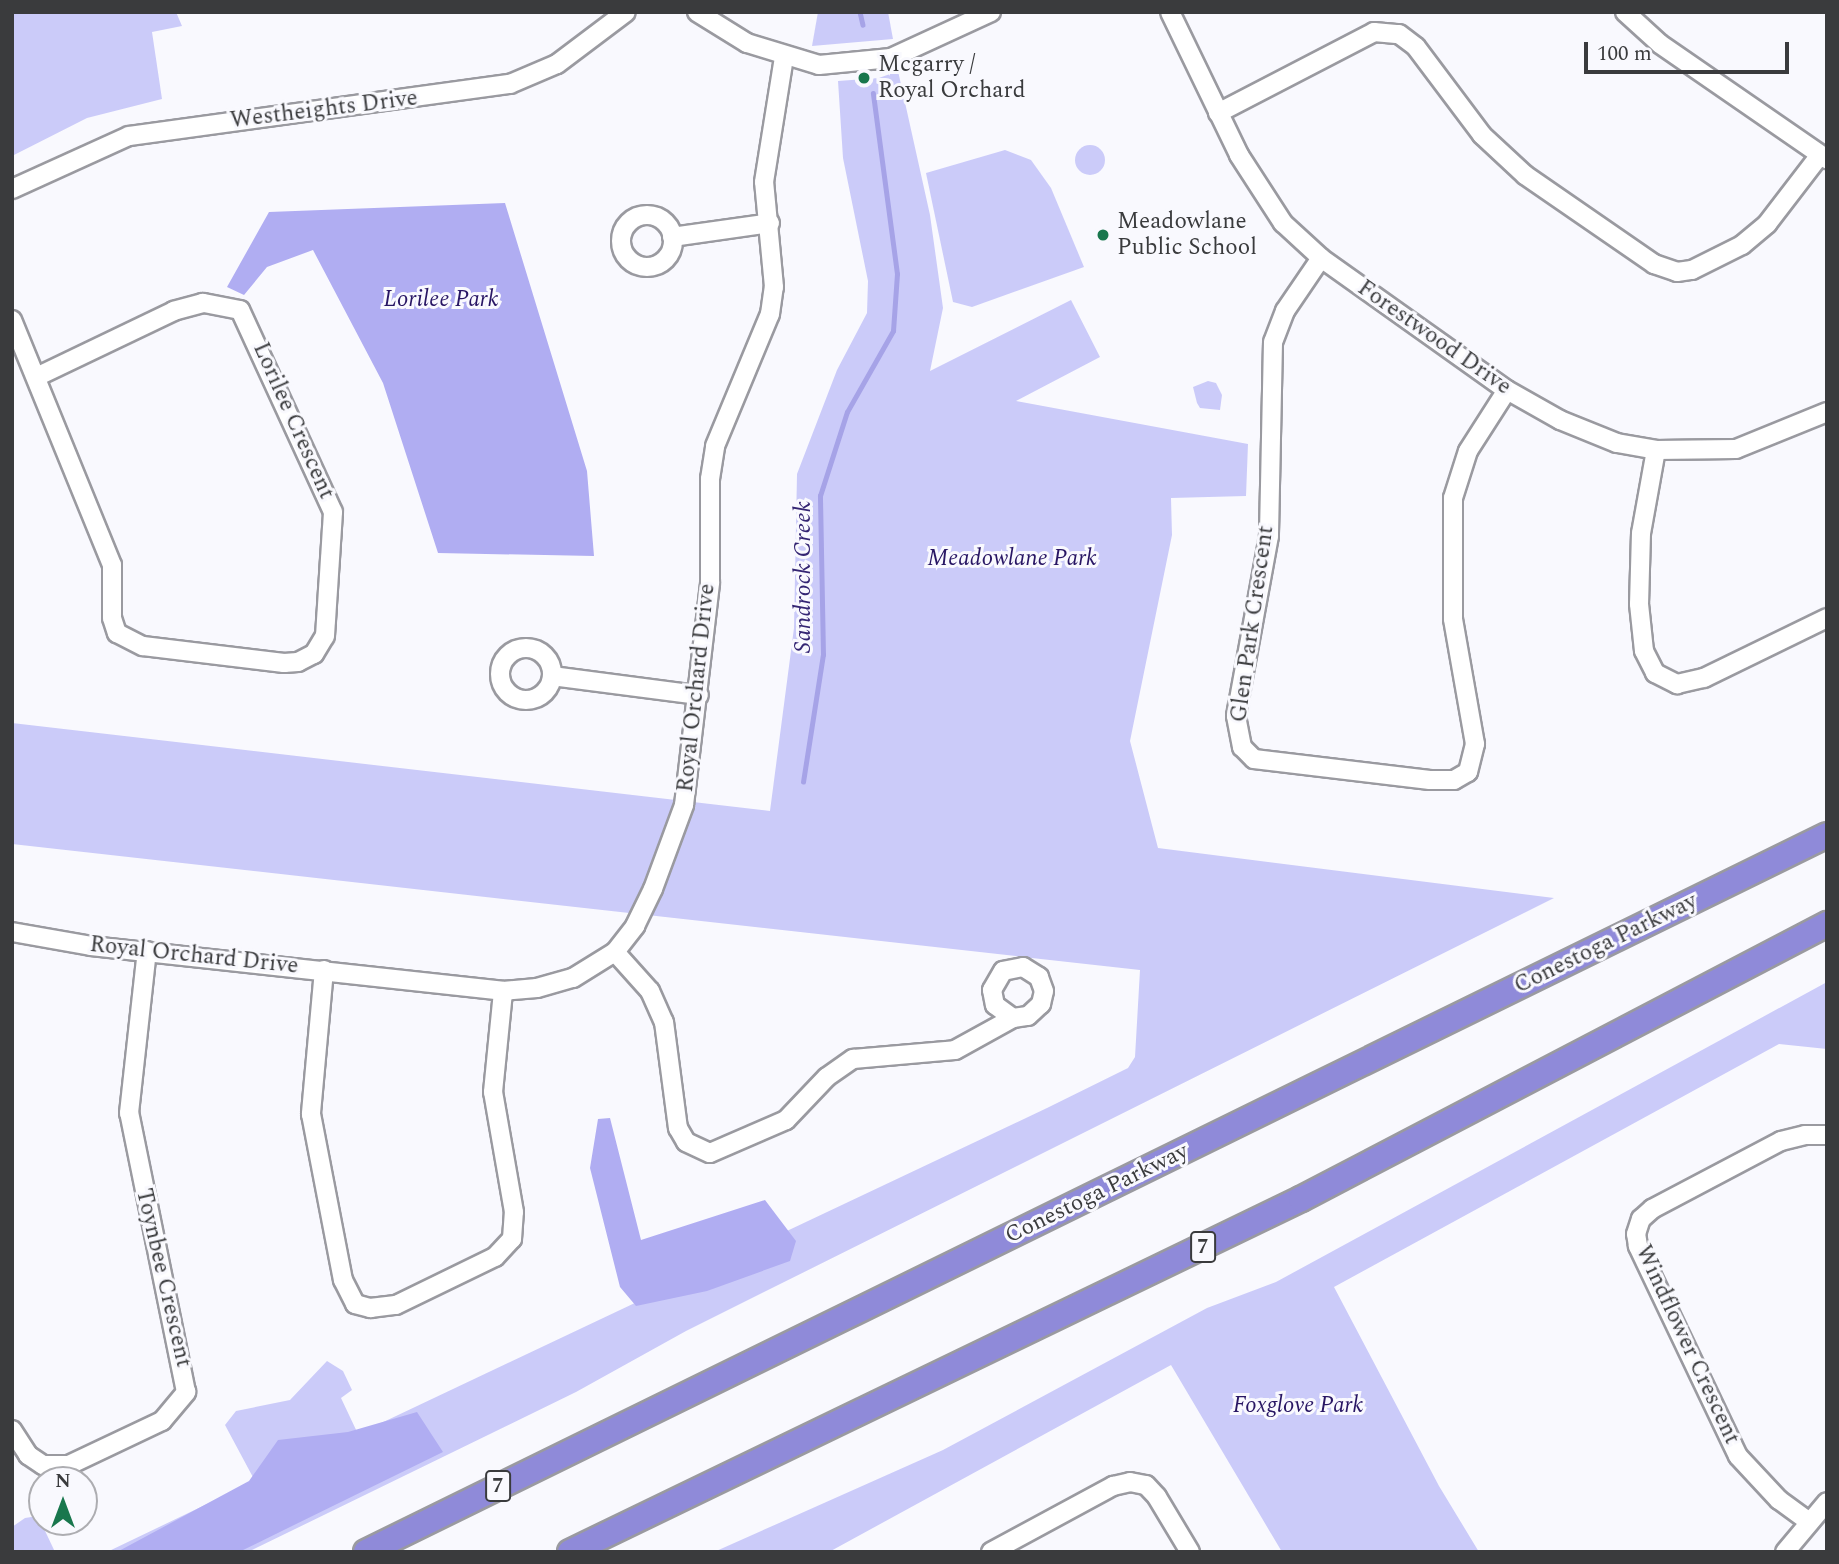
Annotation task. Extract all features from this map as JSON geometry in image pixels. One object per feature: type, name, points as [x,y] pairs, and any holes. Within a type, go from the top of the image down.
[{"type":"highway","name":"Conestoga Parkway","points":[[366,1552],[1827,835]]},
{"type":"highway","name":"7","points":[[570,1552],[1301,1199],[1827,924]]},
{"type":"street","name":"Westheights Drive","points":[[12,189],[129,136],[510,84],[557,64],[626,12]]},
{"type":"street","points":[[697,12],[747,43],[784,57],[819,65],[891,58],[991,12]]},
{"type":"street","name":"Forestwood Drive","points":[[1170,12],[1218,113],[1268,204],[1321,258],[1507,390],[1560,420],[1617,443],[1656,450],[1736,449],[1827,412]]},
{"type":"street","points":[[1218,113],[1374,32],[1399,34],[1416,47],[1482,135],[1525,175],[1654,264],[1677,272],[1692,270],[1742,245],[1767,224],[1824,157],[1660,44],[1625,12]]},
{"type":"street","name":"Royal Orchard Drive","points":[[12,932],[147,951],[503,990],[537,988],[573,978],[615,952],[635,926],[653,889],[684,805],[699,695],[710,582],[710,479],[715,446],[770,314],[775,287],[766,158],[784,57]]},
{"type":"street","points":[[672,237],[770,223]]},
{"type":"street","name":"Glen Park Crescent","points":[[1321,258],[1285,311],[1272,355],[1269,536],[1236,716],[1241,747],[1254,759],[1430,780],[1454,780],[1468,772],[1475,744],[1453,619],[1452,498],[1468,452],[1507,390]]},
{"type":"street","name":"Lorilee Crescent","points":[[12,320],[113,565],[112,618],[124,640],[284,663],[298,662],[314,654],[325,636],[333,512],[240,310],[223,303],[203,303],[174,312],[36,377]]},
{"type":"street","points":[[1656,450],[1641,533],[1639,604],[1644,651],[1655,673],[1677,684],[1704,678],[1827,618]]},
{"type":"street","points":[[552,676],[699,695]]},
{"type":"street","name":"Toynbee Crescent","points":[[12,1430],[28,1455],[43,1465],[69,1465],[162,1421],[173,1414],[186,1392],[129,1113],[147,951]]},
{"type":"street","points":[[615,952],[650,991],[664,1022],[678,1128],[696,1150],[710,1153],[786,1120],[827,1077],[853,1059],[955,1050],[1013,1018]]},
{"type":"street","points":[[324,970],[311,1114],[344,1280],[355,1304],[370,1308],[396,1305],[495,1257],[512,1239],[514,1212],[493,1092],[503,990]]},
{"type":"street","name":"Windflower Crescent","points":[[1808,1521],[1779,1500],[1738,1456],[1636,1234],[1641,1219],[1652,1209],[1781,1141],[1805,1135],[1827,1135]]},
{"type":"street","points":[[991,1552],[1014,1546],[1113,1486],[1130,1482],[1146,1485],[1157,1497],[1190,1552]]},
{"type":"street","points":[[1785,1552],[1808,1521],[1827,1502]]},
{"type":"green space","points":[[12,12],[176,12],[182,26],[152,32],[162,99],[87,118],[12,156]]},
{"type":"green space","points":[[818,12],[888,12],[893,39],[812,46]]},
{"type":"green space","name":"Meadowlane Park","points":[[898,71],[930,215],[943,308],[930,371],[1071,300],[1100,357],[1016,401],[1248,444],[1246,496],[1171,498],[1172,535],[1130,741],[1158,848],[1554,898],[686,1331],[576,1392],[248,1552],[107,1552],[255,1481],[225,1425],[236,1411],[290,1400],[327,1361],[343,1371],[352,1390],[341,1398],[358,1434],[1047,1108],[1128,1068],[1135,1057],[1140,970],[12,844],[12,723],[770,811],[794,628],[797,474],[837,370],[867,313],[868,281],[843,158],[838,81],[879,78]]},
{"type":"green space","points":[[1090,145],[1101,149],[1105,160],[1101,171],[1090,175],[1079,171],[1075,160],[1079,149]]},
{"type":"green space","points":[[1005,150],[1031,160],[1051,188],[1084,267],[972,307],[953,302],[926,173]]},
{"type":"green space","name":"Lorilee Park","points":[[505,203],[587,471],[594,556],[438,553],[383,383],[313,250],[267,267],[244,295],[227,287],[269,212]]},
{"type":"green space","points":[[1208,381],[1216,383],[1222,395],[1220,410],[1200,408],[1197,403],[1193,387]]},
{"type":"green space","name":"Foxglove Park","points":[[1827,982],[1827,1049],[1779,1044],[1334,1287],[1439,1486],[1479,1552],[1282,1552],[1171,1365],[829,1552],[714,1552],[943,1450],[1207,1308],[1276,1282]]},
{"type":"green space","points":[[610,1118],[641,1240],[765,1200],[796,1241],[790,1261],[707,1291],[636,1306],[620,1287],[590,1168],[598,1119]]},
{"type":"green space","points":[[417,1412],[443,1452],[239,1552],[117,1552],[249,1481],[278,1440],[348,1432]]},
{"type":"green space","points":[[28,1518],[28,1536],[47,1536],[55,1552],[12,1552],[12,1527]]},
{"type":"waterway","name":"Sandrock Creek","points":[[860,12],[863,25]]},
{"type":"waterway","name":"Sandrock Creek","points":[[803,782],[823,655],[820,496],[847,412],[893,331],[897,274],[873,94]]},
{"type":"place","name":"Mcgarry / Royal Orchard","points":[[864,78]]},
{"type":"place","name":"Meadowlane Public School","points":[[1103,235]]}]
